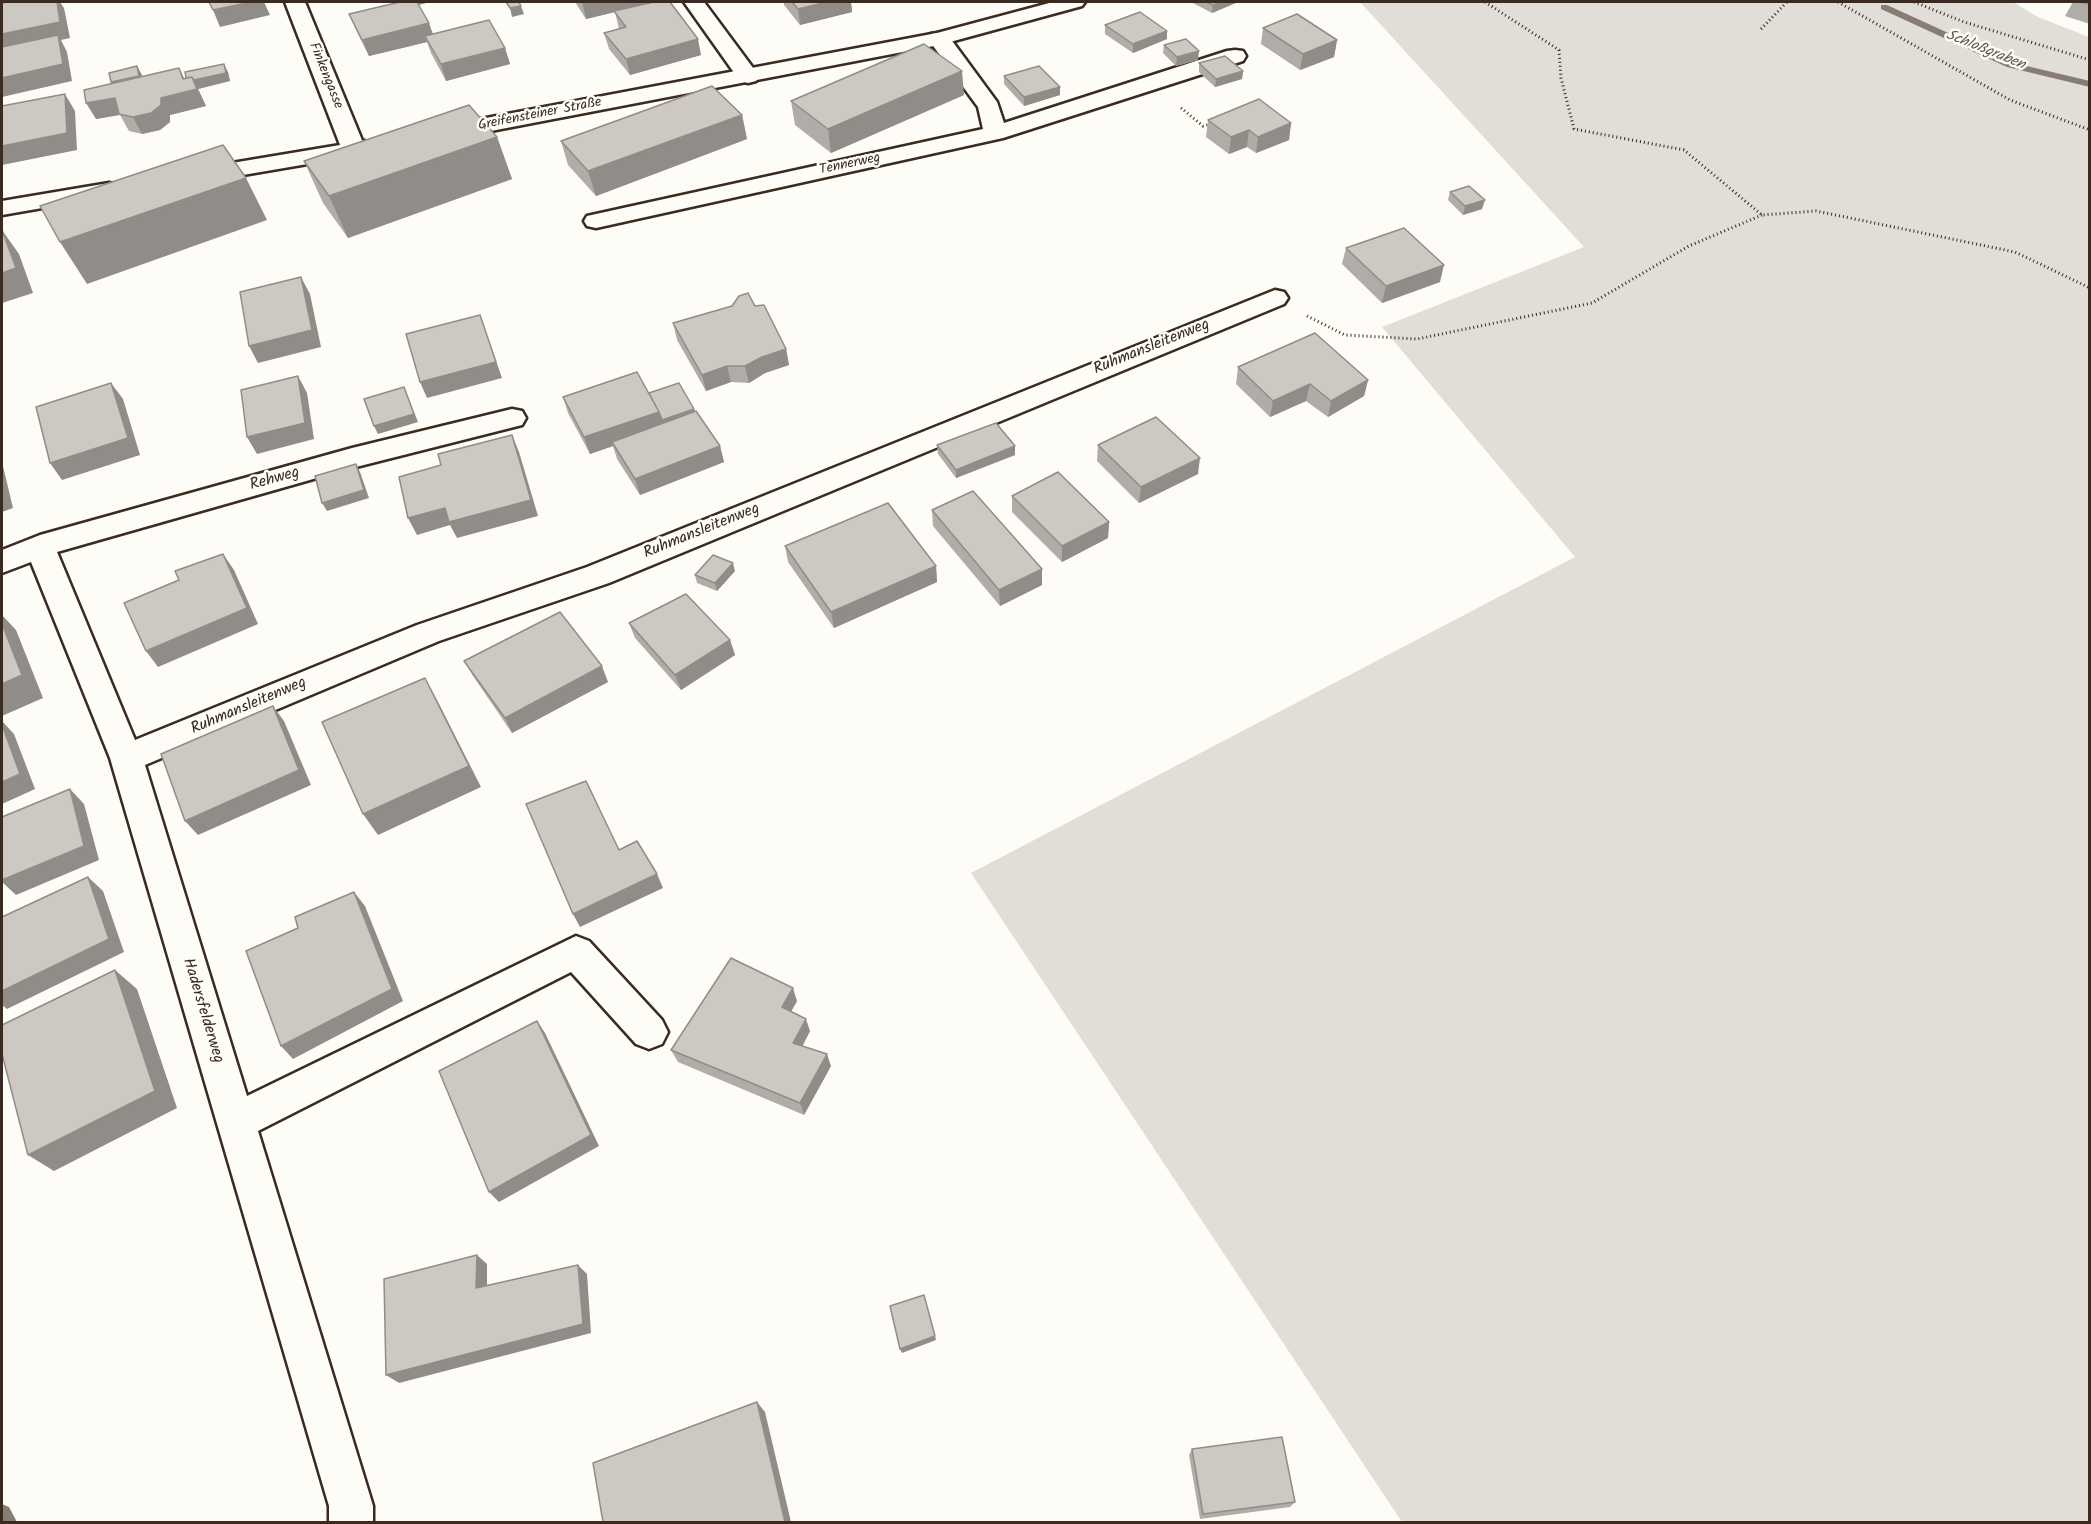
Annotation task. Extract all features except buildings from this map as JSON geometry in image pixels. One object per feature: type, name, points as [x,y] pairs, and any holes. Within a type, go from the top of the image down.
[{"type":"street","name":"Finkengasse","points":[[295,2],[354,150]]},
{"type":"street","points":[[694,2],[748,76]]},
{"type":"street","name":"Greifensteiner Straße","points":[[424,137],[939,39],[1074,2]]},
{"type":"street","points":[[939,39],[989,107],[995,133]]},
{"type":"street","name":"Tennerweg","points":[[596,221],[995,133],[1235,56]]},
{"type":"street","points":[[178,179],[389,143]]},
{"type":"street","points":[[2,208],[131,187]]},
{"type":"street","name":"Ruhmansleitenweg","points":[[126,758],[428,633],[598,575],[1275,298]]},
{"type":"street","name":"Rehweg","points":[[40,546],[352,458],[512,418]]},
{"type":"street","points":[[2,562],[40,546]]},
{"type":"street","name":"Hadersfelderweg","points":[[40,546],[126,758],[351,1506],[351,1522]]},
{"type":"street","points":[[235,1122],[576,952],[649,1032]]},
{"type":"path","points":[[1485,2],[1559,50],[1561,78],[1574,129],[1684,150],[1762,214]]},
{"type":"path","points":[[1761,29],[1787,2]]},
{"type":"path","points":[[1838,2],[2010,100],[2090,130]]},
{"type":"path","points":[[1914,2],[1964,22],[2090,60]]},
{"type":"path","points":[[1275,298],[1345,335],[1417,339],[1592,303],[1689,246],[1762,214],[1816,211],[2015,252],[2090,288]]},
{"type":"shaded area","points":[[1360,2],[2013,2],[2038,17],[2089,37],[2089,1522],[1402,1522],[971,873],[1575,557],[1382,327],[1584,247]]},
{"type":"waterway","name":"Schloßgraben","points":[[1884,7],[2011,65],[2090,84]]},
{"type":"waterway","points":[[2,1514],[7,1522]]}]
